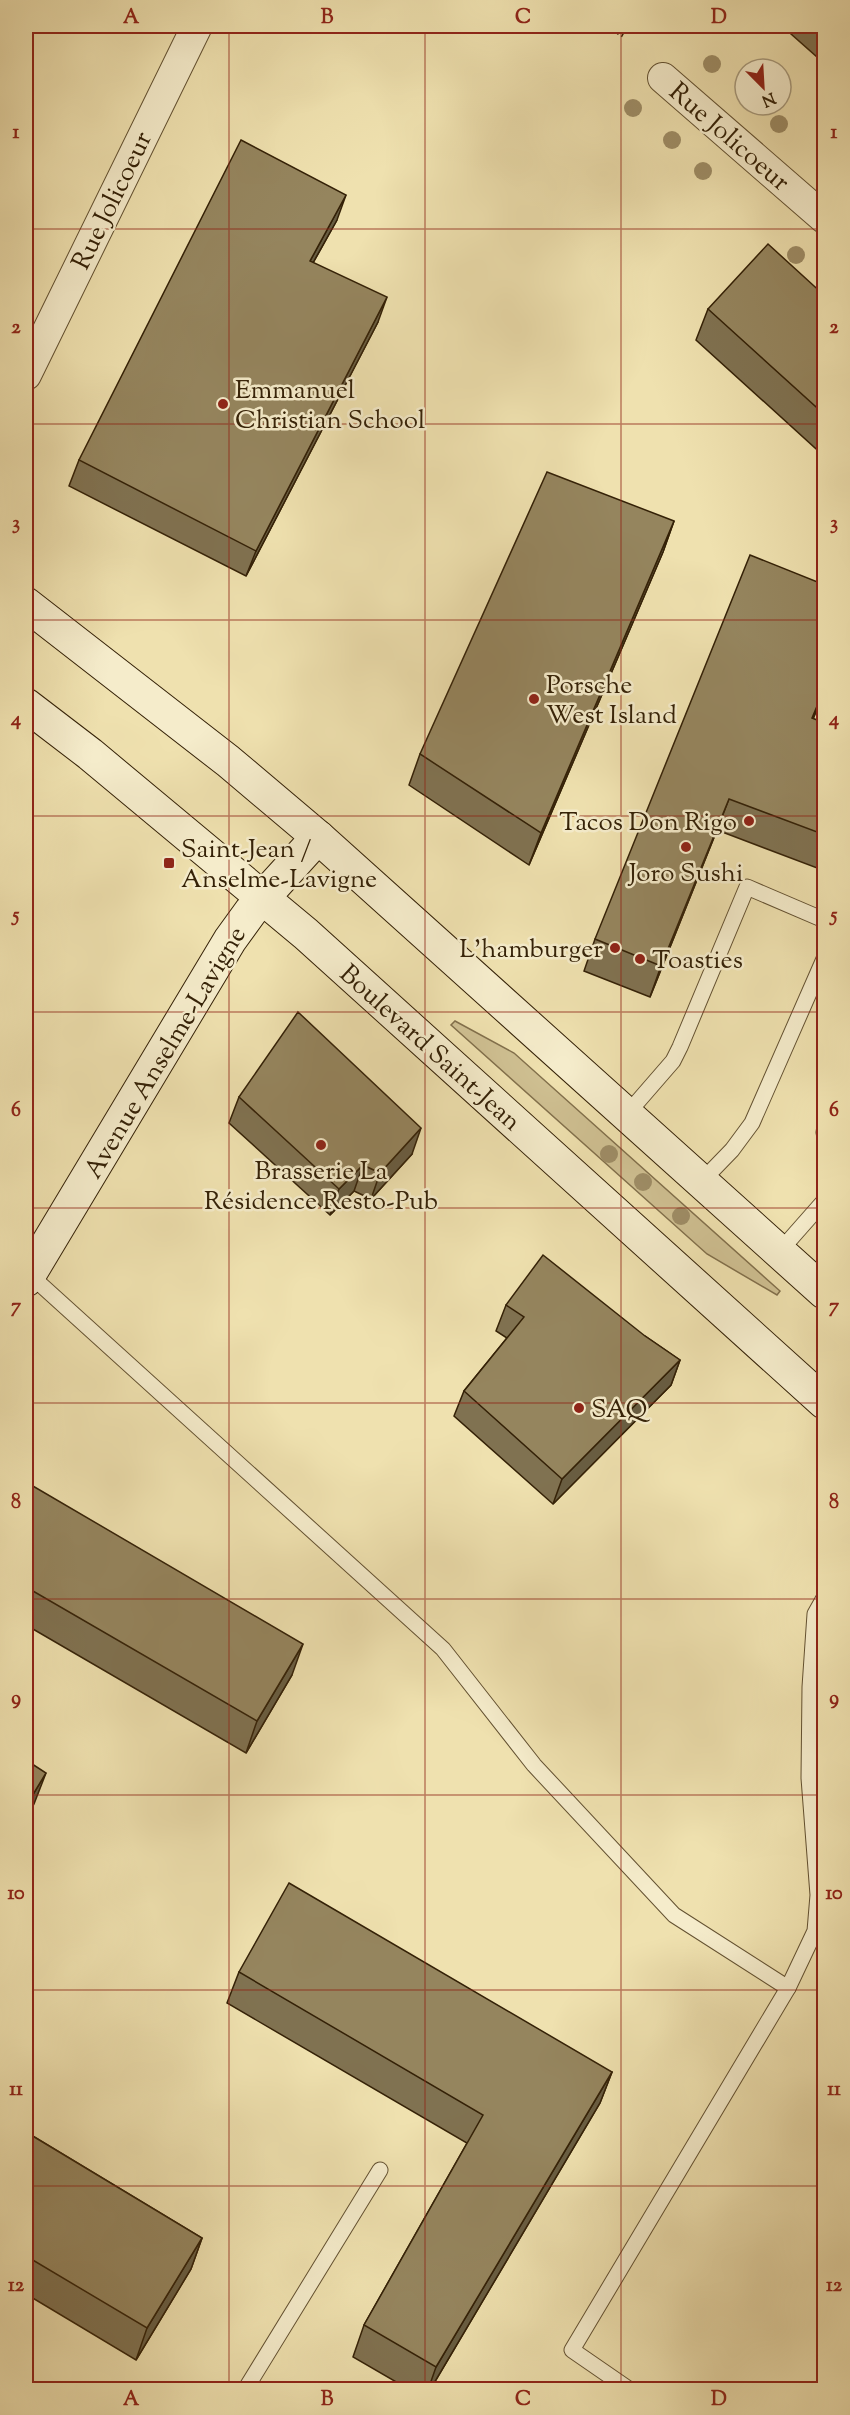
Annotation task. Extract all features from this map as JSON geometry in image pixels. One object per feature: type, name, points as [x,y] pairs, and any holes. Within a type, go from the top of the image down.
[{"type":"main road","points":[[26,604],[228,761],[318,837],[825,1292]]},
{"type":"main road","name":"Boulevard Saint-Jean","points":[[26,705],[90,754],[306,934],[825,1402]]},
{"type":"main road","name":"Avenue Anselme-Lavigne","points":[[27,1277],[230,940],[251,911],[318,837]]},
{"type":"street","name":"Rue Jolicoeur","points":[[26,375],[197,26]]},
{"type":"street","name":"Rue Jolicoeur","points":[[663,78],[825,218]]},
{"type":"lane","points":[[627,1114],[673,1060],[680,1047],[747,887],[825,920]]},
{"type":"lane","points":[[701,1182],[732,1150],[752,1123],[825,959]]},
{"type":"lane","points":[[779,1252],[825,1201]]},
{"type":"lane","points":[[27,1277],[443,1649],[534,1766],[674,1915],[788,1988]]},
{"type":"lane","points":[[630,2390],[572,2350],[788,1988],[815,1931],[818,1895],[809,1778],[810,1687],[815,1614],[825,1598]]},
{"type":"lane","points":[[245,2390],[380,2170]]},
{"type":"path","points":[[606,26],[624,36]]},
{"type":"shaded area","points":[[455,1021],[514,1053],[780,1291],[777,1295],[707,1254],[451,1025]]},
{"type":"building","name":"Emmanuel Christian School","points":[[241,140],[346,195],[310,261],[387,297],[256,551],[79,460]]},
{"type":"building","points":[[768,244],[825,296],[825,415],[708,309]]},
{"type":"building","points":[[547,472],[674,521],[541,833],[420,754]]},
{"type":"building","points":[[750,555],[825,585],[825,687],[812,718],[825,723],[825,835],[729,799],[661,966],[595,939]]},
{"type":"building","points":[[298,1012],[421,1128],[380,1173],[363,1165],[339,1189],[239,1097]]},
{"type":"building","points":[[543,1255],[645,1336],[680,1360],[562,1479],[464,1391],[524,1317],[506,1305]]},
{"type":"building","points":[[26,1482],[303,1644],[257,1721],[26,1587]]},
{"type":"building","points":[[26,1760],[46,1773],[26,1806]]},
{"type":"building","points":[[289,1883],[612,2072],[436,2367],[364,2325],[483,2115],[239,1972]]},
{"type":"building","points":[[26,2132],[202,2238],[147,2328],[26,2256]]},
{"type":"place","name":"Emmanuel Christian School","points":[[223,404]]},
{"type":"place","name":"Porsche West Island","points":[[534,699]]},
{"type":"place","name":"Tacos Don Rigo","points":[[749,821]]},
{"type":"place","name":"Joro Sushi","points":[[686,847]]},
{"type":"place","name":"Saint-Jean / Anselme-Lavigne","points":[[169,863]]},
{"type":"place","name":"L'hamburger","points":[[615,948]]},
{"type":"place","name":"Toasties","points":[[640,959]]},
{"type":"place","name":"Brasserie La Résidence Resto-Pub","points":[[321,1145]]},
{"type":"place","name":"SAQ","points":[[579,1408]]}]
